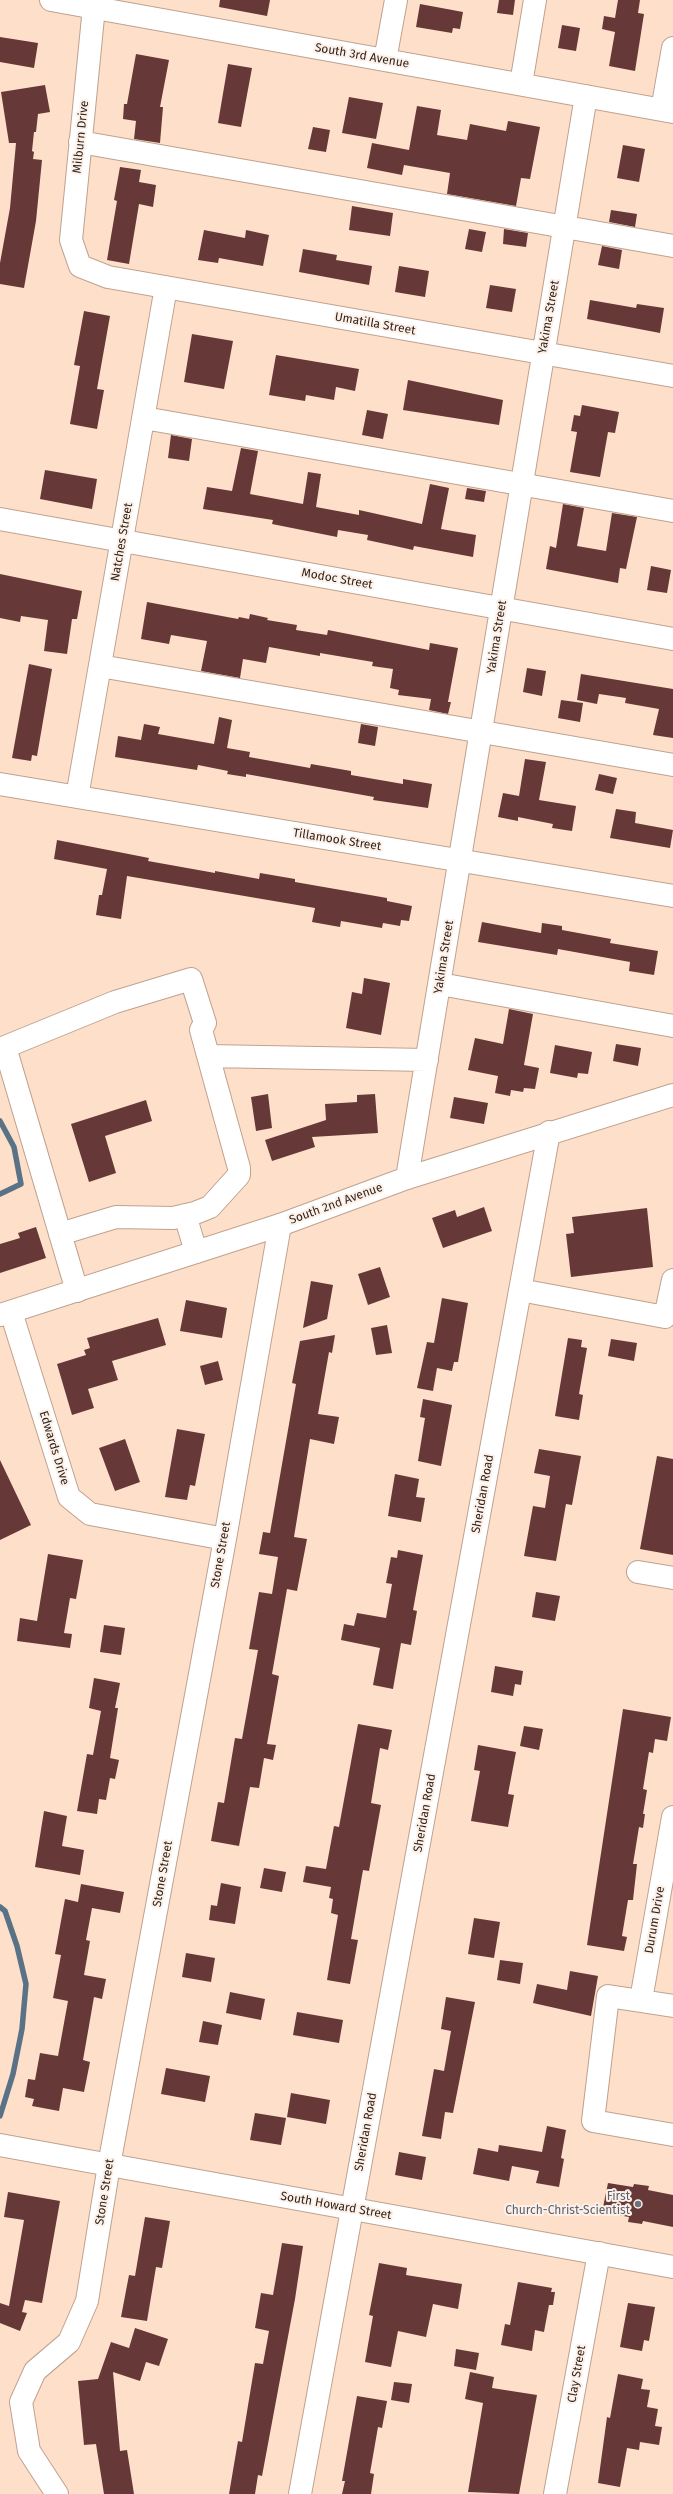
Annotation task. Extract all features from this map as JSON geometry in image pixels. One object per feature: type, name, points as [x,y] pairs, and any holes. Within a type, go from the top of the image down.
[{"type":"street","name":"South 3rd Avenue","points":[[51,0],[668,111]]},
{"type":"street","points":[[385,60],[396,0]]},
{"type":"street","points":[[521,84],[535,0]]},
{"type":"street","name":"Milburn Drive","points":[[80,266],[71,240],[94,7]]},
{"type":"street","points":[[668,111],[673,48]]},
{"type":"street","name":"Yakima Street","points":[[408,1178],[586,96]]},
{"type":"street","points":[[80,142],[673,246]]},
{"type":"street","name":"Umatilla Street","points":[[80,266],[108,277],[166,288],[673,376]]},
{"type":"street","name":"Natches Street","points":[[77,797],[166,288]]},
{"type":"street","points":[[144,418],[673,510]]},
{"type":"street","name":"Modoc Street","points":[[0,519],[673,639]]},
{"type":"street","points":[[100,666],[673,765]]},
{"type":"street","name":"Tillamook Street","points":[[0,784],[673,896]]},
{"type":"street","points":[[60,1234],[116,1217],[173,1218],[210,1207],[239,1175],[239,1168],[201,1030],[205,1022],[190,979],[115,1002],[5,1047],[60,1234],[77,1291]]},
{"type":"street","points":[[440,984],[673,1026]]},
{"type":"street","points":[[208,1056],[427,1060]]},
{"type":"street","name":"South 2nd Avenue","points":[[6,1313],[280,1225],[408,1178],[549,1132],[672,1100]]},
{"type":"street","name":"Sheridan Road","points":[[300,2494],[549,1132]]},
{"type":"street","points":[[185,1215],[196,1252]]},
{"type":"street","name":"Stone Street","points":[[57,2494],[28,2451],[21,2402],[35,2371],[69,2342],[87,2301],[109,2165],[280,1225]]},
{"type":"street","points":[[520,1290],[669,1318],[673,1280]]},
{"type":"street","name":"Edwards Drive","points":[[6,1313],[69,1497],[90,1514],[224,1539]]},
{"type":"street","points":[[638,1572],[673,1578]]},
{"type":"street","name":"Durum Drive","points":[[641,2000],[673,1817]]},
{"type":"street","points":[[673,2006],[608,1996],[593,2121],[673,2135]]},
{"type":"street","name":"South Howard Street","points":[[0,2145],[673,2267]]},
{"type":"street","name":"Clay Street","points":[[555,2494],[599,2254]]},
{"type":"building","points":[[220,0],[270,0],[267,16],[219,7]]},
{"type":"building","points":[[499,0],[515,0],[513,15],[497,13]]},
{"type":"building","points":[[618,0],[640,0],[638,13],[644,14],[635,71],[609,66],[615,32],[602,29],[604,16],[615,18]]},
{"type":"building","points":[[420,4],[463,12],[460,29],[453,28],[452,33],[416,27]]},
{"type":"building","points":[[562,25],[580,28],[576,51],[558,48]]},
{"type":"building","points":[[0,37],[38,43],[34,68],[0,62]]},
{"type":"building","points":[[136,54],[169,60],[160,107],[163,107],[160,143],[134,139],[136,121],[123,119],[124,104],[127,104]]},
{"type":"building","points":[[228,64],[252,68],[241,127],[218,123]]},
{"type":"building","points":[[45,85],[50,112],[38,114],[36,132],[34,132],[32,151],[34,152],[33,159],[42,160],[36,221],[24,288],[0,284],[0,263],[10,208],[16,143],[9,143],[1,92]]},
{"type":"building","points":[[349,97],[383,103],[376,139],[342,133]]},
{"type":"building","points":[[417,106],[441,110],[437,135],[467,140],[470,124],[506,131],[508,121],[540,127],[530,179],[521,178],[516,206],[447,194],[450,173],[404,165],[402,175],[367,168],[372,143],[409,150]]},
{"type":"building","points":[[313,127],[330,130],[326,152],[308,149]]},
{"type":"building","points":[[623,145],[645,149],[639,182],[617,178]]},
{"type":"building","points":[[120,167],[141,170],[139,182],[156,185],[153,207],[139,204],[129,264],[107,260],[117,201],[114,200]]},
{"type":"building","points":[[352,206],[393,213],[390,236],[349,230]]},
{"type":"building","points":[[611,210],[637,214],[635,227],[609,222]]},
{"type":"building","points":[[469,229],[486,232],[482,252],[465,249]]},
{"type":"building","points":[[504,229],[528,233],[526,247],[503,244]]},
{"type":"building","points":[[204,230],[245,238],[246,230],[269,235],[263,266],[219,258],[218,263],[198,260]]},
{"type":"building","points":[[602,246],[622,250],[619,269],[598,265]]},
{"type":"building","points":[[303,249],[337,255],[336,260],[372,266],[369,285],[299,272]]},
{"type":"building","points":[[399,266],[429,271],[425,297],[395,292]]},
{"type":"building","points":[[490,285],[516,289],[512,312],[486,308]]},
{"type":"building","points":[[590,300],[636,308],[637,304],[664,308],[660,333],[587,319]]},
{"type":"building","points":[[84,311],[110,316],[97,389],[104,390],[97,429],[70,424],[80,366],[74,365]]},
{"type":"building","points":[[192,334],[233,341],[224,389],[184,382]]},
{"type":"building","points":[[276,355],[359,369],[355,391],[336,387],[334,400],[306,395],[305,401],[269,395]]},
{"type":"building","points":[[408,380],[503,400],[499,425],[403,410]]},
{"type":"building","points":[[582,405],[619,412],[615,433],[608,432],[600,477],[570,472],[577,432],[571,431],[574,415],[580,416]]},
{"type":"building","points":[[367,410],[388,414],[383,439],[362,435]]},
{"type":"building","points":[[171,435],[192,439],[189,461],[168,458]]},
{"type":"building","points":[[241,448],[258,451],[250,494],[303,504],[308,472],[321,474],[316,507],[359,515],[359,510],[422,524],[430,484],[449,488],[441,529],[476,535],[473,557],[414,546],[413,550],[367,540],[368,535],[338,530],[337,537],[272,524],[273,520],[203,509],[207,487],[232,491]]},
{"type":"building","points":[[45,470],[97,479],[92,509],[40,499]]},
{"type":"building","points":[[467,488],[486,491],[484,502],[465,499]]},
{"type":"building","points":[[563,504],[584,508],[577,546],[606,551],[612,513],[637,517],[626,569],[620,568],[618,583],[546,569],[550,546],[556,548]]},
{"type":"building","points":[[651,566],[671,570],[667,593],[647,590]]},
{"type":"building","points":[[0,574],[82,591],[77,619],[72,619],[67,654],[44,651],[48,620],[21,616],[20,622],[0,618]]},
{"type":"building","points":[[147,602],[238,619],[239,617],[249,619],[250,614],[268,618],[267,620],[297,625],[296,630],[327,635],[328,630],[429,650],[430,643],[458,648],[448,702],[451,702],[448,714],[429,710],[431,699],[398,695],[399,690],[390,688],[393,669],[372,666],[373,662],[320,653],[320,656],[269,647],[266,663],[243,659],[240,678],[201,671],[207,641],[171,635],[169,644],[141,639]]},
{"type":"building","points":[[29,664],[52,669],[37,756],[32,755],[31,761],[12,758]]},
{"type":"building","points":[[527,668],[546,671],[542,696],[523,692]]},
{"type":"building","points":[[581,674],[673,689],[673,738],[653,735],[659,709],[625,703],[626,698],[599,694],[597,704],[577,700]]},
{"type":"building","points":[[561,700],[583,703],[580,722],[558,718]]},
{"type":"building","points":[[219,717],[232,720],[227,748],[250,752],[249,757],[310,768],[311,764],[351,771],[351,775],[403,784],[403,779],[432,784],[428,808],[373,800],[374,797],[246,774],[246,777],[227,774],[228,771],[198,765],[197,770],[115,757],[118,736],[141,740],[144,724],[160,727],[158,734],[214,744]]},
{"type":"building","points":[[361,724],[378,727],[375,746],[358,743]]},
{"type":"building","points":[[525,759],[546,762],[539,800],[576,806],[572,831],[552,828],[553,824],[518,817],[518,821],[498,817],[503,793],[519,796]]},
{"type":"building","points":[[599,774],[617,778],[613,794],[595,790]]},
{"type":"building","points":[[616,809],[636,812],[635,823],[673,830],[670,848],[610,838]]},
{"type":"building","points":[[57,840],[149,858],[148,861],[215,873],[215,871],[259,879],[260,873],[295,879],[295,882],[387,898],[387,901],[412,906],[409,921],[401,920],[400,926],[383,923],[382,928],[341,921],[340,927],[312,922],[315,908],[127,876],[121,919],[96,915],[99,895],[102,895],[107,869],[54,859]]},
{"type":"building","points":[[482,922],[541,933],[542,923],[562,926],[562,930],[611,939],[610,943],[658,951],[654,975],[629,971],[630,962],[558,949],[557,955],[478,942]]},
{"type":"building","points":[[364,978],[390,983],[381,1035],[346,1028],[352,992],[362,994]]},
{"type":"building","points":[[509,1009],[533,1014],[524,1065],[539,1068],[535,1089],[524,1088],[523,1092],[511,1090],[510,1096],[495,1093],[498,1076],[468,1070],[475,1038],[503,1044]]},
{"type":"building","points":[[616,1044],[641,1048],[638,1066],[613,1061]]},
{"type":"building","points":[[555,1045],[592,1052],[588,1074],[578,1073],[577,1078],[550,1073]]},
{"type":"building","points":[[268,1094],[272,1128],[256,1131],[251,1097]]},
{"type":"building","points":[[375,1094],[378,1133],[312,1137],[315,1147],[272,1161],[265,1140],[326,1120],[325,1104],[357,1102],[357,1095]]},
{"type":"building","points":[[454,1097],[488,1103],[484,1124],[450,1118]]},
{"type":"building","points":[[146,1100],[152,1121],[105,1136],[116,1173],[89,1182],[71,1124]]},
{"type":"building","points":[[484,1207],[492,1231],[443,1248],[432,1218],[455,1210],[457,1217]]},
{"type":"building","points":[[647,1208],[653,1267],[571,1277],[566,1234],[574,1233],[572,1217]]},
{"type":"building","points":[[36,1227],[46,1258],[0,1273],[0,1244],[20,1238],[18,1233]]},
{"type":"building","points":[[380,1267],[390,1297],[368,1305],[358,1274]]},
{"type":"building","points":[[311,1281],[333,1285],[327,1319],[303,1328]]},
{"type":"building","points":[[442,1298],[468,1303],[458,1362],[454,1362],[452,1371],[437,1368],[433,1391],[417,1388],[427,1342],[434,1343]]},
{"type":"building","points":[[186,1300],[227,1308],[222,1338],[180,1331]]},
{"type":"building","points":[[158,1318],[166,1345],[112,1361],[118,1380],[88,1389],[94,1408],[72,1415],[57,1364],[86,1355],[84,1350],[90,1348],[87,1338]]},
{"type":"building","points":[[387,1325],[392,1353],[376,1355],[371,1328]]},
{"type":"building","points":[[335,1335],[332,1353],[329,1352],[318,1414],[339,1417],[334,1444],[310,1439],[294,1537],[307,1539],[297,1591],[287,1589],[272,1674],[279,1676],[267,1744],[276,1745],[273,1760],[264,1758],[259,1788],[250,1787],[239,1846],[211,1841],[218,1802],[224,1803],[235,1738],[242,1739],[258,1650],[249,1649],[259,1592],[272,1594],[278,1557],[259,1554],[263,1532],[270,1533],[296,1384],[292,1383],[300,1341]]},
{"type":"building","points":[[568,1338],[582,1340],[581,1347],[587,1348],[579,1394],[583,1395],[579,1420],[555,1416]]},
{"type":"building","points":[[611,1339],[637,1343],[634,1361],[608,1356]]},
{"type":"building","points":[[218,1361],[223,1380],[205,1385],[200,1366]]},
{"type":"building","points":[[423,1399],[452,1405],[441,1466],[418,1461],[425,1418],[420,1417]]},
{"type":"building","points":[[177,1429],[205,1434],[195,1486],[190,1485],[187,1500],[165,1497]]},
{"type":"building","points":[[125,1439],[140,1482],[115,1491],[99,1448]]},
{"type":"building","points":[[539,1449],[581,1456],[572,1505],[566,1504],[556,1561],[524,1556],[533,1506],[545,1508],[550,1476],[534,1473]]},
{"type":"building","points":[[657,1456],[673,1459],[673,1555],[640,1549]]},
{"type":"building","points":[[0,1460],[31,1525],[0,1540]]},
{"type":"building","points":[[395,1474],[419,1479],[416,1497],[425,1498],[421,1522],[388,1516]]},
{"type":"building","points":[[398,1550],[423,1555],[413,1610],[417,1611],[411,1645],[401,1643],[393,1689],[373,1685],[380,1648],[341,1640],[344,1624],[354,1626],[357,1613],[386,1618],[392,1584],[386,1583],[391,1557],[397,1558]]},
{"type":"building","points":[[48,1554],[83,1560],[76,1599],[70,1598],[64,1633],[72,1634],[70,1648],[17,1641],[20,1618],[37,1621]]},
{"type":"building","points":[[536,1592],[560,1596],[555,1621],[532,1617]]},
{"type":"building","points":[[104,1625],[125,1628],[121,1655],[100,1652]]},
{"type":"building","points":[[495,1666],[523,1671],[521,1685],[515,1684],[513,1696],[491,1692]]},
{"type":"building","points":[[94,1678],[120,1683],[115,1708],[118,1708],[110,1758],[119,1760],[115,1779],[110,1778],[106,1800],[99,1799],[97,1814],[77,1811],[87,1754],[93,1755],[101,1711],[89,1708]]},
{"type":"building","points":[[623,1709],[671,1717],[667,1741],[655,1739],[653,1753],[649,1752],[643,1789],[647,1790],[643,1814],[645,1814],[643,1828],[639,1827],[633,1864],[637,1864],[633,1900],[628,1900],[622,1936],[627,1937],[624,1951],[587,1945]]},
{"type":"building","points":[[358,1724],[392,1730],[388,1750],[380,1748],[371,1803],[381,1805],[369,1871],[363,1870],[351,1939],[358,1940],[350,1984],[327,1980],[338,1915],[331,1913],[333,1899],[329,1898],[331,1887],[303,1882],[306,1866],[326,1869],[334,1826],[339,1827]]},
{"type":"building","points":[[524,1726],[543,1729],[539,1750],[520,1746]]},
{"type":"building","points":[[478,1745],[516,1752],[508,1794],[514,1795],[508,1827],[471,1821],[480,1771],[474,1770]]},
{"type":"building","points":[[44,1811],[67,1816],[62,1846],[84,1850],[80,1875],[35,1867]]},
{"type":"building","points":[[264,1868],[286,1872],[282,1892],[260,1888]]},
{"type":"building","points":[[221,1883],[241,1887],[235,1924],[209,1920],[211,1905],[217,1906]]},
{"type":"building","points":[[81,1884],[124,1892],[120,1913],[92,1908],[86,1940],[90,1941],[84,1975],[106,1979],[102,1999],[94,1997],[83,2060],[90,2062],[84,2092],[63,2088],[59,2111],[32,2106],[34,2099],[25,2097],[28,2079],[35,2080],[40,2053],[58,2056],[68,2001],[53,1998],[61,1955],[55,1954],[65,1899],[78,1902]]},
{"type":"building","points":[[474,1918],[500,1922],[494,1958],[468,1954]]},
{"type":"building","points":[[186,1953],[215,1958],[211,1982],[182,1977]]},
{"type":"building","points":[[500,1960],[523,1963],[520,1984],[497,1980]]},
{"type":"building","points":[[570,1971],[598,1976],[591,2016],[533,2003],[537,1984],[567,1990]]},
{"type":"building","points":[[230,1992],[265,1999],[261,2020],[226,2013]]},
{"type":"building","points":[[446,1997],[475,2002],[453,2113],[445,2112],[441,2139],[422,2136],[434,2069],[444,2071],[451,2031],[441,2029]]},
{"type":"building","points":[[297,2012],[343,2020],[339,2043],[293,2035]]},
{"type":"building","points":[[203,2021],[222,2025],[218,2045],[199,2042]]},
{"type":"building","points":[[166,2068],[210,2076],[205,2102],[161,2094]]},
{"type":"building","points":[[291,2093],[330,2100],[326,2124],[287,2117]]},
{"type":"building","points":[[255,2113],[286,2118],[281,2145],[250,2140]]},
{"type":"building","points":[[547,2126],[566,2130],[561,2158],[564,2159],[559,2187],[536,2183],[539,2171],[512,2166],[509,2181],[473,2174],[478,2148],[498,2152],[499,2145],[542,2152]]},
{"type":"building","points":[[399,2152],[426,2157],[422,2180],[395,2175]]},
{"type":"building","name":"First Church-Christ-Scientist","points":[[608,2183],[633,2187],[634,2184],[649,2186],[648,2190],[673,2195],[673,2227],[643,2221],[642,2224],[628,2222],[629,2217],[602,2212]]},
{"type":"building","points":[[8,2192],[60,2201],[42,2303],[25,2300],[22,2312],[27,2313],[20,2331],[0,2323],[0,2303],[9,2306],[24,2220],[4,2217]]},
{"type":"building","points":[[145,2217],[170,2221],[162,2268],[156,2267],[147,2321],[121,2317],[129,2275],[135,2276]]},
{"type":"building","points":[[282,2243],[303,2246],[295,2299],[262,2476],[258,2475],[255,2494],[229,2494],[238,2441],[242,2442],[255,2363],[263,2364],[269,2331],[255,2328],[261,2293],[273,2295]]},
{"type":"building","points":[[379,2263],[407,2268],[406,2275],[462,2284],[458,2309],[433,2304],[426,2337],[398,2331],[391,2367],[365,2362],[373,2316],[369,2315]]},
{"type":"building","points":[[518,2282],[552,2288],[551,2292],[555,2292],[553,2305],[549,2305],[544,2332],[535,2330],[532,2351],[501,2345],[505,2324],[510,2325]]},
{"type":"building","points":[[628,2303],[655,2307],[649,2341],[644,2340],[642,2351],[620,2347]]},
{"type":"building","points":[[135,2328],[168,2339],[159,2366],[146,2362],[140,2381],[113,2372],[120,2451],[127,2450],[134,2494],[104,2494],[96,2444],[84,2445],[78,2381],[98,2379],[111,2342],[129,2348]]},
{"type":"building","points":[[456,2349],[479,2353],[476,2370],[454,2366]]},
{"type":"building","points":[[470,2372],[494,2377],[492,2388],[537,2395],[519,2494],[468,2492],[483,2403],[465,2399]]},
{"type":"building","points":[[618,2374],[643,2379],[641,2389],[650,2390],[647,2407],[658,2409],[655,2426],[662,2427],[659,2445],[640,2442],[639,2450],[627,2448],[620,2487],[598,2483],[607,2417],[610,2418]]},
{"type":"building","points":[[394,2382],[412,2384],[409,2403],[391,2400]]},
{"type":"building","points":[[357,2396],[387,2401],[382,2428],[378,2427],[370,2473],[374,2474],[371,2494],[342,2494],[345,2481],[342,2481]]},
{"type":"waterway","points":[[0,1121],[14,1147],[21,1184],[0,1194]]},
{"type":"waterway","points":[[0,1907],[5,1911],[17,1946],[26,1984],[22,2029],[13,2074],[0,2116]]},
{"type":"place","name":"First Church-Christ-Scientist","points":[[638,2204]]}]
